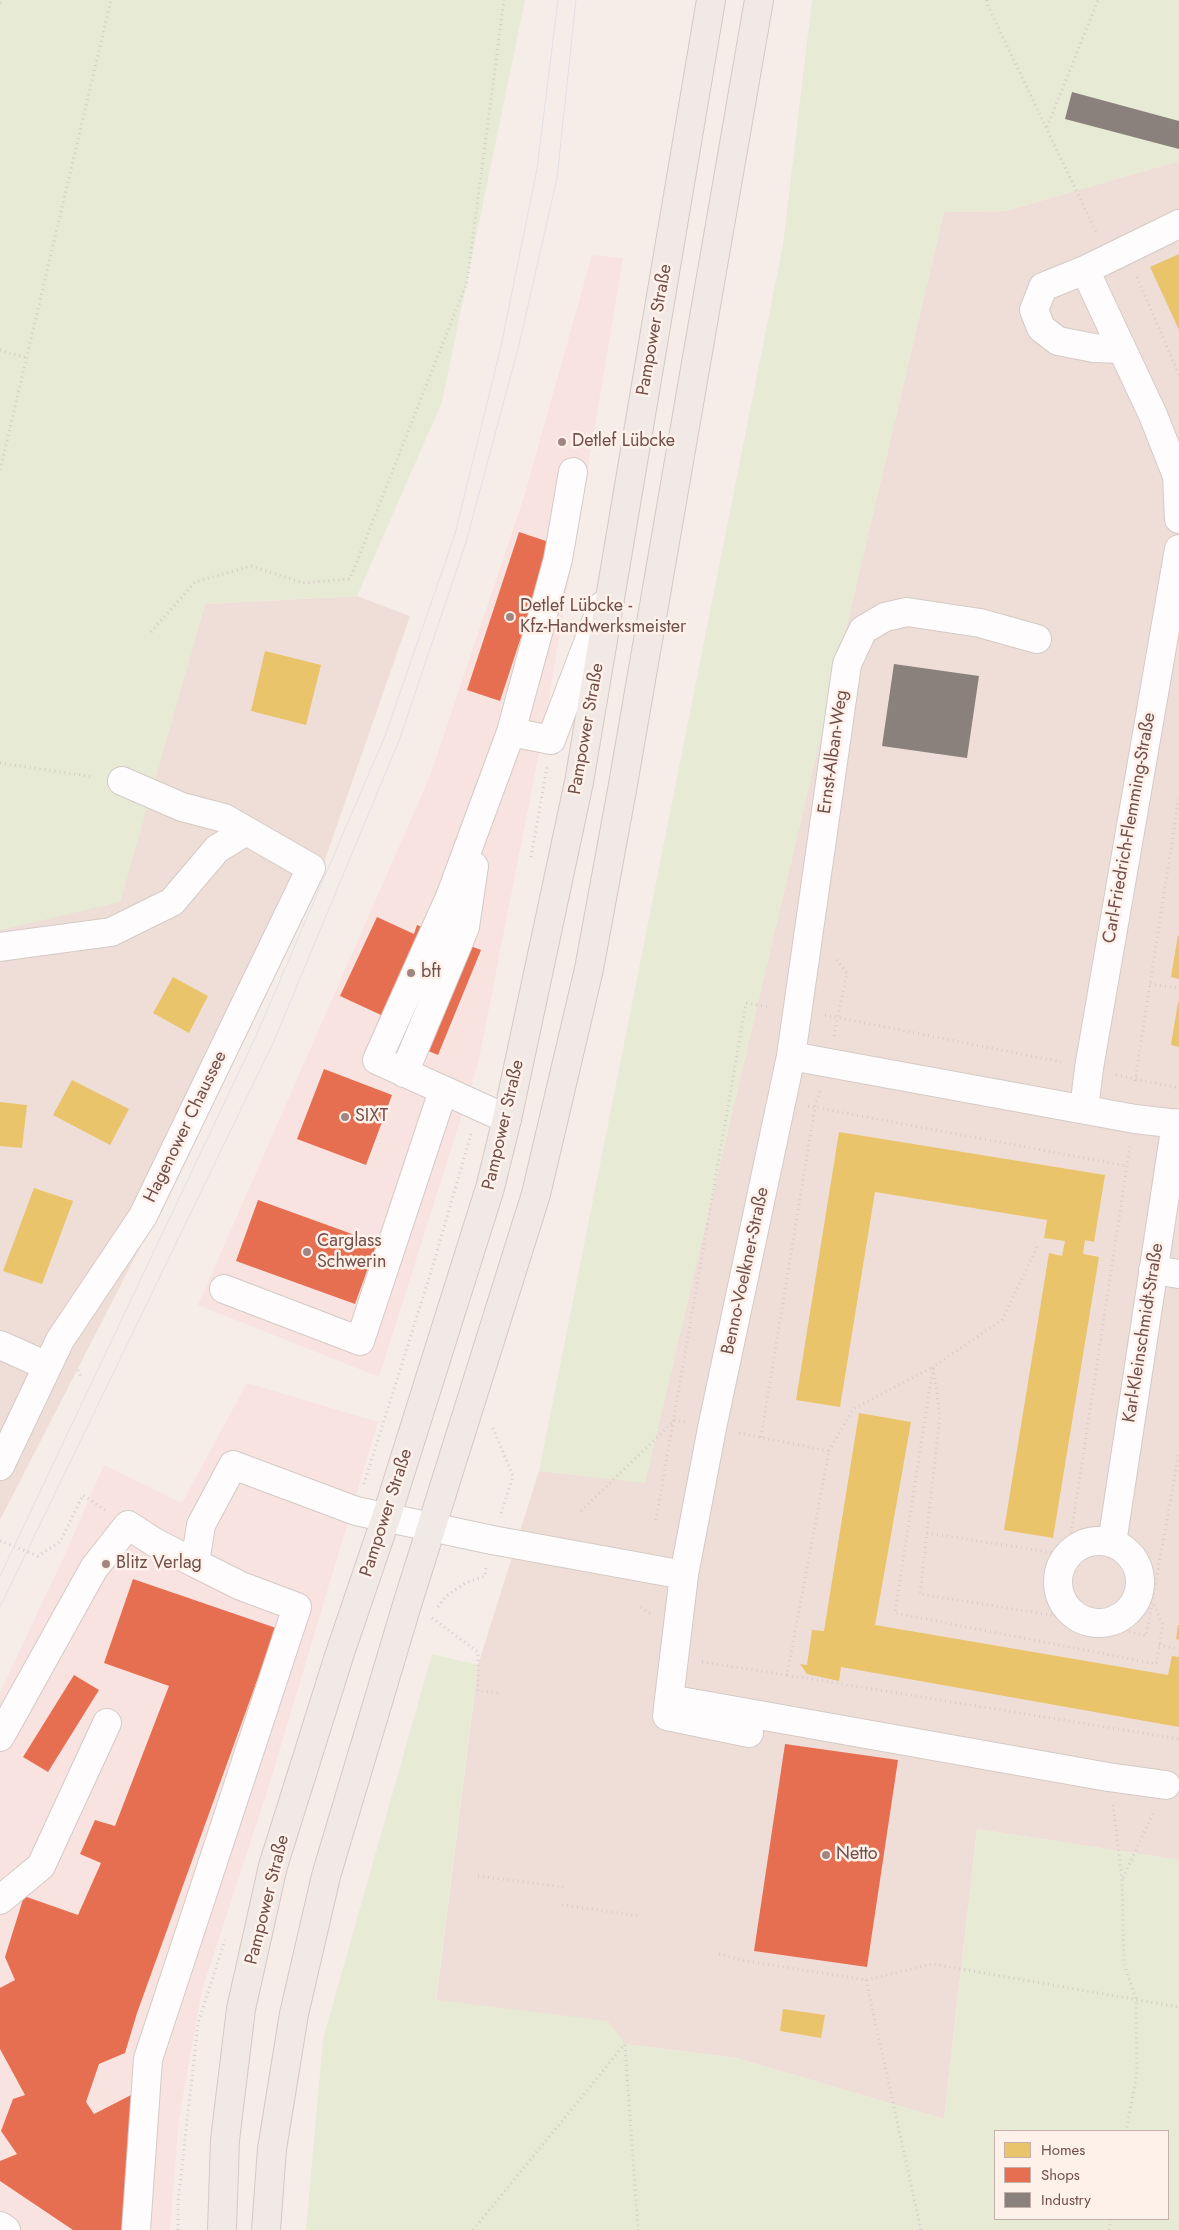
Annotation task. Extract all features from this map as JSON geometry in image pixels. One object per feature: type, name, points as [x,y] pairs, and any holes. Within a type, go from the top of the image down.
[{"type":"main road","name":"Pampower Straße","points":[[222,2230],[225,2140],[241,2009],[271,1876],[339,1656],[386,1518],[490,1188],[507,1119],[579,782],[711,0]]},
{"type":"main road","points":[[266,2230],[272,2149],[294,2014],[326,1876],[431,1527],[536,1194],[589,969],[622,790],[759,0]]},
{"type":"street","points":[[1122,349],[1094,348],[1058,342],[1041,328],[1034,310],[1043,286],[1106,260],[1179,224]]},
{"type":"street","points":[[1106,260],[1122,349],[1153,415],[1177,476],[1179,519]]},
{"type":"street","points":[[507,1119],[377,1060],[450,897],[511,732],[558,559],[573,472]]},
{"type":"street","name":"Carl-Friedrich-Flemming-Straße","points":[[1084,1109],[1089,1068],[1179,548]]},
{"type":"street","points":[[511,732],[551,740],[614,574]]},
{"type":"street","name":"Ernst-Alban-Weg","points":[[791,1056],[847,664],[863,630],[885,617],[907,612],[980,624],[1037,639]]},
{"type":"street","points":[[0,947],[111,932],[172,902],[235,824],[182,807],[122,782]]},
{"type":"street","name":"Hagenower Chaussee","points":[[0,1466],[60,1340],[143,1216],[311,868],[235,824]]},
{"type":"street","points":[[791,1056],[1134,1119],[1178,1123]]},
{"type":"street","name":"Benno-Voelkner-Straße","points":[[669,1699],[684,1575],[712,1428],[791,1056]]},
{"type":"street","points":[[224,1290],[360,1341],[442,1091]]},
{"type":"street","name":"Karl-Kleinschmidt-Straße","points":[[1112,1543],[1166,1272],[1178,1123]]},
{"type":"street","points":[[0,1345],[47,1366]]},
{"type":"street","points":[[195,1563],[201,1525],[233,1465],[356,1511],[684,1575]]},
{"type":"street","points":[[0,1737],[94,1568],[128,1525],[154,1542],[241,1586],[297,1607],[148,2059],[136,2230]]},
{"type":"street","points":[[1088,1542],[1112,1543],[1124,1549],[1133,1558],[1139,1570],[1140,1584],[1138,1597],[1131,1608],[1120,1617],[1108,1622],[1095,1622],[1083,1619],[1072,1612],[1064,1603],[1058,1579],[1061,1566],[1068,1555],[1077,1547],[1088,1542]]},
{"type":"street","points":[[749,1733],[667,1716],[669,1699],[1108,1777],[1166,1785]]},
{"type":"street","points":[[0,1900],[41,1866],[108,1723]]},
{"type":"street","points":[[0,2226],[6,2230]]},
{"type":"path","points":[[0,470],[111,0]]},
{"type":"path","points":[[151,632],[195,582],[251,566],[303,583],[350,579],[467,282],[504,0]]},
{"type":"path","points":[[987,0],[988,6],[1106,260],[1179,375]]},
{"type":"path","points":[[1046,128],[1098,0]]},
{"type":"path","points":[[0,350],[27,358]]},
{"type":"path","points":[[0,763],[122,782]]},
{"type":"path","points":[[1135,1081],[1179,797]]},
{"type":"path","points":[[1150,984],[1179,988]]},
{"type":"path","points":[[656,1520],[675,1420],[746,1003],[839,1017],[1089,1068],[1135,1081],[1179,1088]]},
{"type":"path","points":[[782,1100],[1127,1166]]},
{"type":"path","points":[[927,1533],[1068,1555],[1134,1119]]},
{"type":"path","points":[[786,1675],[829,1451],[853,1409],[933,1367],[1002,1320],[1037,1247]]},
{"type":"path","points":[[933,1367],[940,1415],[920,1594],[1095,1622],[1146,1636],[1179,1453]]},
{"type":"path","points":[[933,1367],[895,1613],[1156,1664],[1163,1625],[1153,1602]]},
{"type":"path","points":[[675,1420],[829,1451]]},
{"type":"path","points":[[581,1511],[675,1420]]},
{"type":"path","points":[[0,1541],[38,1556],[60,1542],[84,1495],[128,1525]]},
{"type":"path","points":[[1159,1646],[1179,1649]]},
{"type":"path","points":[[673,1658],[1179,1739]]},
{"type":"path","points":[[1108,1777],[1122,1879],[1124,1964],[1136,1999],[1136,2074],[1126,2130]]},
{"type":"path","points":[[1122,1879],[1166,1785]]},
{"type":"path","points":[[478,1876],[564,1887]]},
{"type":"path","points":[[562,1905],[640,1916]]},
{"type":"path","points":[[720,1954],[746,1961],[866,1980],[932,1964],[1179,2007]]},
{"type":"path","points":[[866,1980],[921,2230]]},
{"type":"path","points":[[472,2230],[625,2044],[638,2230]]},
{"type":"shaded area","points":[[1179,161],[1179,1860],[977,1829],[944,2119],[736,2058],[625,2044],[436,2002],[478,1665],[539,1471],[645,1482],[944,212],[1005,211]]},
{"type":"shaded area","points":[[592,255],[623,258],[545,722],[478,1064],[379,1377],[198,1305],[430,776],[524,497]]},
{"type":"shaded area","points":[[357,596],[410,616],[320,874],[148,1232],[0,1520],[0,930],[120,901],[205,604]]},
{"type":"shaded area","points":[[247,1383],[378,1422],[266,1795],[202,1990],[179,2119],[170,2230],[0,2230],[0,1692],[63,1559],[104,1465],[182,1503]]},
{"type":"green space","points":[[0,0],[525,0],[442,402],[357,596],[205,604],[120,902],[0,930]]},
{"type":"green space","points":[[812,0],[1179,0],[1179,161],[1005,211],[944,212],[645,1483],[539,1471],[783,245]]},
{"type":"green space","points":[[432,1654],[478,1665],[436,2000],[608,2021],[625,2044],[736,2058],[944,2119],[977,1829],[1179,1860],[1179,2230],[306,2230],[323,2039]]},
{"type":"building: Homes","points":[[1179,254],[1179,330],[1150,267]]},
{"type":"building: Homes","points":[[265,651],[321,665],[306,725],[251,711]]},
{"type":"building: Homes","points":[[1179,936],[1179,979],[1171,977]]},
{"type":"building: Homes","points":[[173,977],[208,996],[189,1033],[153,1013]]},
{"type":"building: Homes","points":[[1179,1002],[1179,1047],[1171,1045]]},
{"type":"building: Homes","points":[[72,1080],[129,1109],[110,1145],[53,1115]]},
{"type":"building: Homes","points":[[0,1102],[27,1105],[22,1148],[0,1146]]},
{"type":"building: Homes","points":[[839,1132],[1105,1175],[1094,1242],[1085,1240],[1083,1254],[1099,1257],[1053,1538],[1004,1530],[1049,1253],[1062,1256],[1065,1241],[1044,1238],[1047,1220],[875,1192],[840,1407],[796,1400]]},
{"type":"building: Homes","points":[[34,1188],[73,1201],[42,1284],[3,1271]]},
{"type":"building: Homes","points":[[859,1413],[911,1422],[875,1625],[1168,1675],[1172,1656],[1179,1657],[1179,1727],[841,1667],[839,1681],[807,1674],[800,1664],[807,1665],[812,1630],[824,1631]]},
{"type":"building: Homes","points":[[1179,1625],[1179,1640],[1176,1639]]},
{"type":"building: Homes","points":[[783,2009],[825,2015],[821,2038],[780,2031]]},
{"type":"building: Shops","name":"Detlef Lübcke - Kfz-Handwerksmeister","points":[[519,532],[552,543],[500,701],[467,690]]},
{"type":"building: Shops","name":"bft","points":[[377,917],[414,934],[417,925],[481,950],[438,1055],[375,1029],[381,1015],[340,996]]},
{"type":"building: Shops","name":"SIXT","points":[[324,1069],[392,1095],[366,1165],[297,1139]]},
{"type":"building: Shops","name":"Carglass Schwerin","points":[[258,1200],[377,1243],[355,1304],[236,1261]]},
{"type":"building: Shops","points":[[133,1579],[276,1628],[137,2013],[125,2053],[99,2064],[86,2102],[94,2114],[133,2094],[126,2230],[73,2230],[0,2181],[0,2161],[17,2154],[1,2131],[13,2099],[25,2095],[0,2049],[0,1988],[15,1980],[5,1957],[24,1896],[78,1915],[101,1863],[80,1854],[95,1820],[115,1826],[169,1686],[104,1663]]},
{"type":"building: Shops","points":[[74,1675],[99,1690],[48,1772],[23,1757]]},
{"type":"building: Shops","name":"Netto","points":[[785,1744],[898,1760],[867,1967],[754,1951]]},
{"type":"building: Industry","points":[[1072,92],[1179,121],[1179,149],[1065,119]]},
{"type":"building: Industry","points":[[894,664],[979,676],[967,758],[882,746]]},
{"type":"tram line","points":[[0,1576],[256,1036],[385,736],[455,534],[501,346],[537,169],[558,0]]},
{"type":"tram line","points":[[0,1607],[274,1041],[400,738],[466,542],[519,345],[557,178],[576,0]]},
{"type":"place","name":"Detlef Lübcke","points":[[562,442]]},
{"type":"place","name":"Detlef Lübcke - Kfz-Handwerksmeister","points":[[510,617]]},
{"type":"place","name":"bft","points":[[411,973]]},
{"type":"place","name":"SIXT","points":[[345,1117]]},
{"type":"place","name":"Carglass Schwerin","points":[[307,1252]]},
{"type":"place","name":"Blitz Verlag","points":[[106,1564]]},
{"type":"place","name":"Netto","points":[[826,1855]]}]
